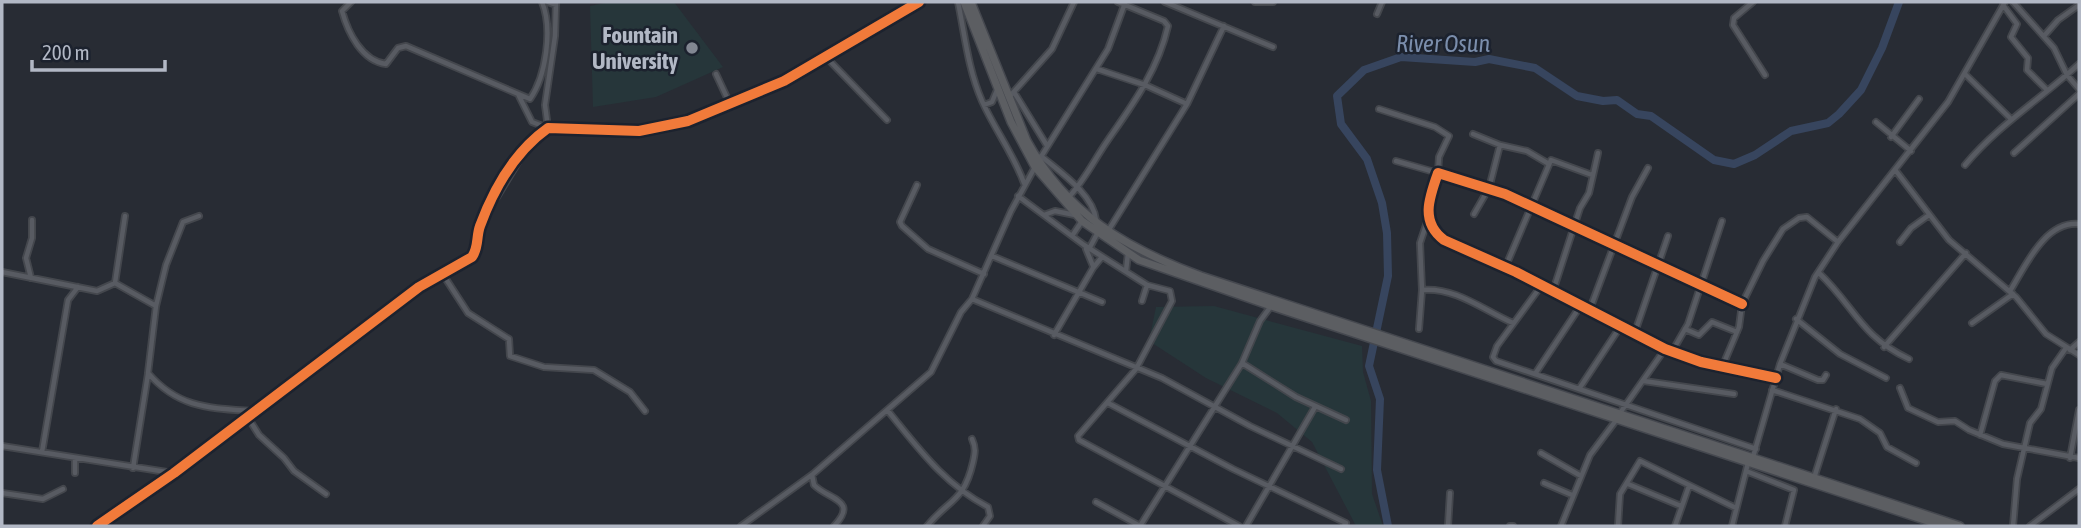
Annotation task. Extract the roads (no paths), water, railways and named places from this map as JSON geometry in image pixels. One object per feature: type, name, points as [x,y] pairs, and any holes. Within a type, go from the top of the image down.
[{"type":"highway","points":[[964,2],[997,90],[1038,162],[1075,215],[1097,234],[1128,253],[1271,306],[1338,324]]},
{"type":"highway","points":[[971,2],[1012,94],[1038,162]]},
{"type":"highway","points":[[1066,200],[1107,232],[1143,254],[1169,264],[1338,324],[1619,416],[1749,464],[1943,526]]},
{"type":"highway","points":[[1749,464],[1814,478],[1961,526]]},
{"type":"street","points":[[351,2],[342,11],[358,46],[370,59],[386,64],[398,48],[405,46],[531,98],[541,72],[546,27],[542,2]]},
{"type":"street","points":[[548,2],[556,3],[555,36],[545,105],[548,128]]},
{"type":"street","points":[[517,94],[531,122],[548,128],[656,130],[730,104],[784,81],[919,2]]},
{"type":"street","points":[[958,2],[967,59],[984,105],[1012,152],[1024,184]]},
{"type":"street","points":[[1046,144],[1012,94],[1052,49],[1074,2]]},
{"type":"street","points":[[1043,215],[1055,211],[1077,188],[1156,64],[1168,26],[1164,21],[1118,2]]},
{"type":"street","points":[[1165,2],[1273,47]]},
{"type":"street","points":[[1255,2],[1273,2]]},
{"type":"street","points":[[1377,14],[1382,2]]},
{"type":"street","points":[[1753,2],[1734,18],[1732,25],[1765,75]]},
{"type":"street","points":[[2013,2],[2044,36],[2062,61],[2067,75],[2079,89]]},
{"type":"street","points":[[741,526],[813,474],[931,372],[961,312],[972,299],[985,274],[1024,184],[1046,144],[1097,69],[1116,32],[1125,3]]},
{"type":"street","points":[[1731,526],[1780,364],[1796,319],[1819,273],[1838,242],[1896,171],[1965,74],[2004,3],[2017,24],[2011,37],[2028,58],[2027,70],[2047,90]]},
{"type":"street","points":[[2044,36],[2058,20],[2079,5]]},
{"type":"street","points":[[1107,232],[1187,104],[1224,26]]},
{"type":"street","points":[[825,56],[887,120]]},
{"type":"street","points":[[1965,165],[1980,144],[2079,64]]},
{"type":"street","points":[[1097,69],[1145,85],[1187,104]]},
{"type":"street","points":[[716,74],[730,104]]},
{"type":"street","points":[[1965,74],[2010,118]]},
{"type":"street","points":[[984,105],[992,102],[997,90]]},
{"type":"street","points":[[2014,153],[2079,94]]},
{"type":"street","points":[[1891,137],[1919,99]]},
{"type":"street","points":[[1379,109],[1447,132],[1449,138],[1439,157],[1438,173],[1427,208],[1428,219],[1434,232],[1444,240],[1622,324],[1665,349],[1702,362],[1776,378]]},
{"type":"street","points":[[1876,122],[1911,151]]},
{"type":"street","points":[[97,526],[173,473],[419,286],[468,260],[476,252],[476,239],[489,203],[497,197],[531,141],[548,128]]},
{"type":"street","points":[[1473,134],[1500,145],[1527,151],[1549,164]]},
{"type":"street","points":[[1474,214],[1489,188],[1500,145]]},
{"type":"street","points":[[1553,291],[1580,208],[1589,193],[1598,153]]},
{"type":"street","points":[[1505,268],[1553,159],[1592,174]]},
{"type":"street","points":[[1395,161],[1489,188],[1742,303]]},
{"type":"street","points":[[1038,162],[1077,188],[1093,208],[1096,224]]},
{"type":"street","points":[[1590,309],[1633,197],[1648,168]]},
{"type":"street","points":[[1896,171],[1949,240],[2011,292],[2046,334],[2079,355]]},
{"type":"street","points":[[917,185],[900,222],[902,226],[928,248],[967,269],[985,274]]},
{"type":"street","points":[[1018,196],[1102,257],[1147,285],[1165,289],[1173,295],[1136,369],[1078,436],[1079,440],[1240,526]]},
{"type":"street","points":[[1055,211],[1075,215]]},
{"type":"street","points":[[1900,242],[1911,228],[1929,215]]},
{"type":"street","points":[[115,283],[125,216]]},
{"type":"street","points":[[133,468],[156,306],[166,265],[183,222],[199,216]]},
{"type":"street","points":[[1723,365],[1737,332],[1742,303],[1778,237],[1793,221],[1807,217],[1838,242]]},
{"type":"street","points":[[1419,328],[1422,290],[1420,243],[1428,219]]},
{"type":"street","points":[[31,278],[26,258],[32,239],[33,220]]},
{"type":"street","points":[[1072,236],[1082,221]]},
{"type":"street","points":[[1672,350],[1685,329],[1722,221]]},
{"type":"street","points":[[1972,323],[2011,292],[2038,246],[2054,228],[2061,224],[2079,224]]},
{"type":"street","points":[[1087,247],[1097,234]]},
{"type":"street","points":[[1635,331],[1668,236]]},
{"type":"street","points":[[1087,247],[1093,268]]},
{"type":"street","points":[[1126,272],[1128,253]]},
{"type":"street","points":[[1884,347],[1966,253]]},
{"type":"street","points":[[992,256],[1102,302]]},
{"type":"street","points":[[1054,335],[1102,257]]},
{"type":"street","points":[[2,272],[78,288],[101,290],[115,283]]},
{"type":"street","points":[[442,273],[468,313],[509,339],[510,356],[544,367],[594,370],[630,393],[645,411]]},
{"type":"street","points":[[1819,273],[1841,296],[1851,313],[1884,347],[1909,359]]},
{"type":"street","points":[[115,283],[156,306]]},
{"type":"street","points":[[41,452],[68,300],[66,292],[59,284]]},
{"type":"street","points":[[1142,301],[1147,285]]},
{"type":"street","points":[[1541,286],[1513,323],[1493,357],[1535,374],[1756,449]]},
{"type":"street","points":[[68,300],[78,288]]},
{"type":"street","points":[[1422,290],[1438,289],[1454,293],[1513,323]]},
{"type":"street","points":[[1732,298],[1746,297]]},
{"type":"street","points":[[972,299],[1162,378],[1292,447],[1341,469]]},
{"type":"street","points":[[1535,374],[1581,305]]},
{"type":"street","points":[[1096,502],[1140,526],[1242,363],[1260,321],[1271,306]]},
{"type":"street","points":[[1796,319],[1840,354],[1886,378]]},
{"type":"street","points":[[1685,329],[1699,335],[1712,322],[1737,332]]},
{"type":"street","points":[[1579,389],[1622,324]]},
{"type":"street","points":[[2013,526],[2017,479],[2030,424],[2044,402],[2052,368],[2068,349],[2079,342]]},
{"type":"street","points":[[1561,526],[1572,495],[1597,444],[1665,349]]},
{"type":"street","points":[[1242,363],[1315,407],[1346,420]]},
{"type":"street","points":[[1780,364],[1818,380],[1824,380],[1826,375]]},
{"type":"street","points":[[148,373],[171,396],[192,404],[253,411]]},
{"type":"street","points":[[1980,435],[1996,381],[2001,375],[2047,384]]},
{"type":"street","points":[[1644,381],[1734,394]]},
{"type":"street","points":[[1900,388],[1909,408],[1938,422],[1955,421],[1980,435],[2024,450],[2079,458]]},
{"type":"street","points":[[1772,390],[1860,419],[1880,433],[1887,447],[1916,463]]},
{"type":"street","points":[[1108,403],[1346,523],[1344,526]]},
{"type":"street","points":[[1246,526],[1315,407]]},
{"type":"street","points":[[1814,478],[1836,409]]},
{"type":"street","points":[[2070,458],[2079,410]]},
{"type":"street","points":[[888,411],[936,471],[962,493],[988,507],[990,516],[983,526]]},
{"type":"street","points":[[247,416],[259,435],[294,471],[326,494]]},
{"type":"street","points":[[927,526],[962,493],[969,479],[975,453],[972,439]]},
{"type":"street","points":[[2,446],[173,473]]},
{"type":"street","points":[[1541,453],[1581,476]]},
{"type":"street","points":[[75,458],[75,473]]},
{"type":"street","points":[[1618,526],[1619,499],[1640,461],[1736,508]]},
{"type":"street","points":[[1749,464],[1794,490],[1785,526]]},
{"type":"street","points":[[158,471],[161,481]]},
{"type":"street","points":[[813,474],[814,485],[836,498],[844,509],[844,514],[834,526]]},
{"type":"street","points":[[1544,483],[1572,495]]},
{"type":"street","points":[[1628,484],[1681,506]]},
{"type":"street","points":[[1675,526],[1689,486]]},
{"type":"street","points":[[2,493],[43,499],[63,489]]},
{"type":"street","points":[[2030,526],[2079,489]]},
{"type":"street","points":[[1448,526],[1450,493]]},
{"type":"waterway","name":"River Osun","points":[[1388,526],[1377,470],[1380,399],[1369,366],[1388,276],[1387,233],[1382,203],[1367,159],[1341,124],[1337,96],[1364,70],[1401,57],[1475,62],[1489,59],[1535,68],[1577,96],[1603,101],[1617,100],[1637,114],[1651,116],[1714,160],[1734,164],[1755,155],[1791,131],[1828,123],[1839,114],[1861,90],[1882,48],[1899,2]]},
{"type":"place","name":"Fountain University","points":[[692,48]]}]
